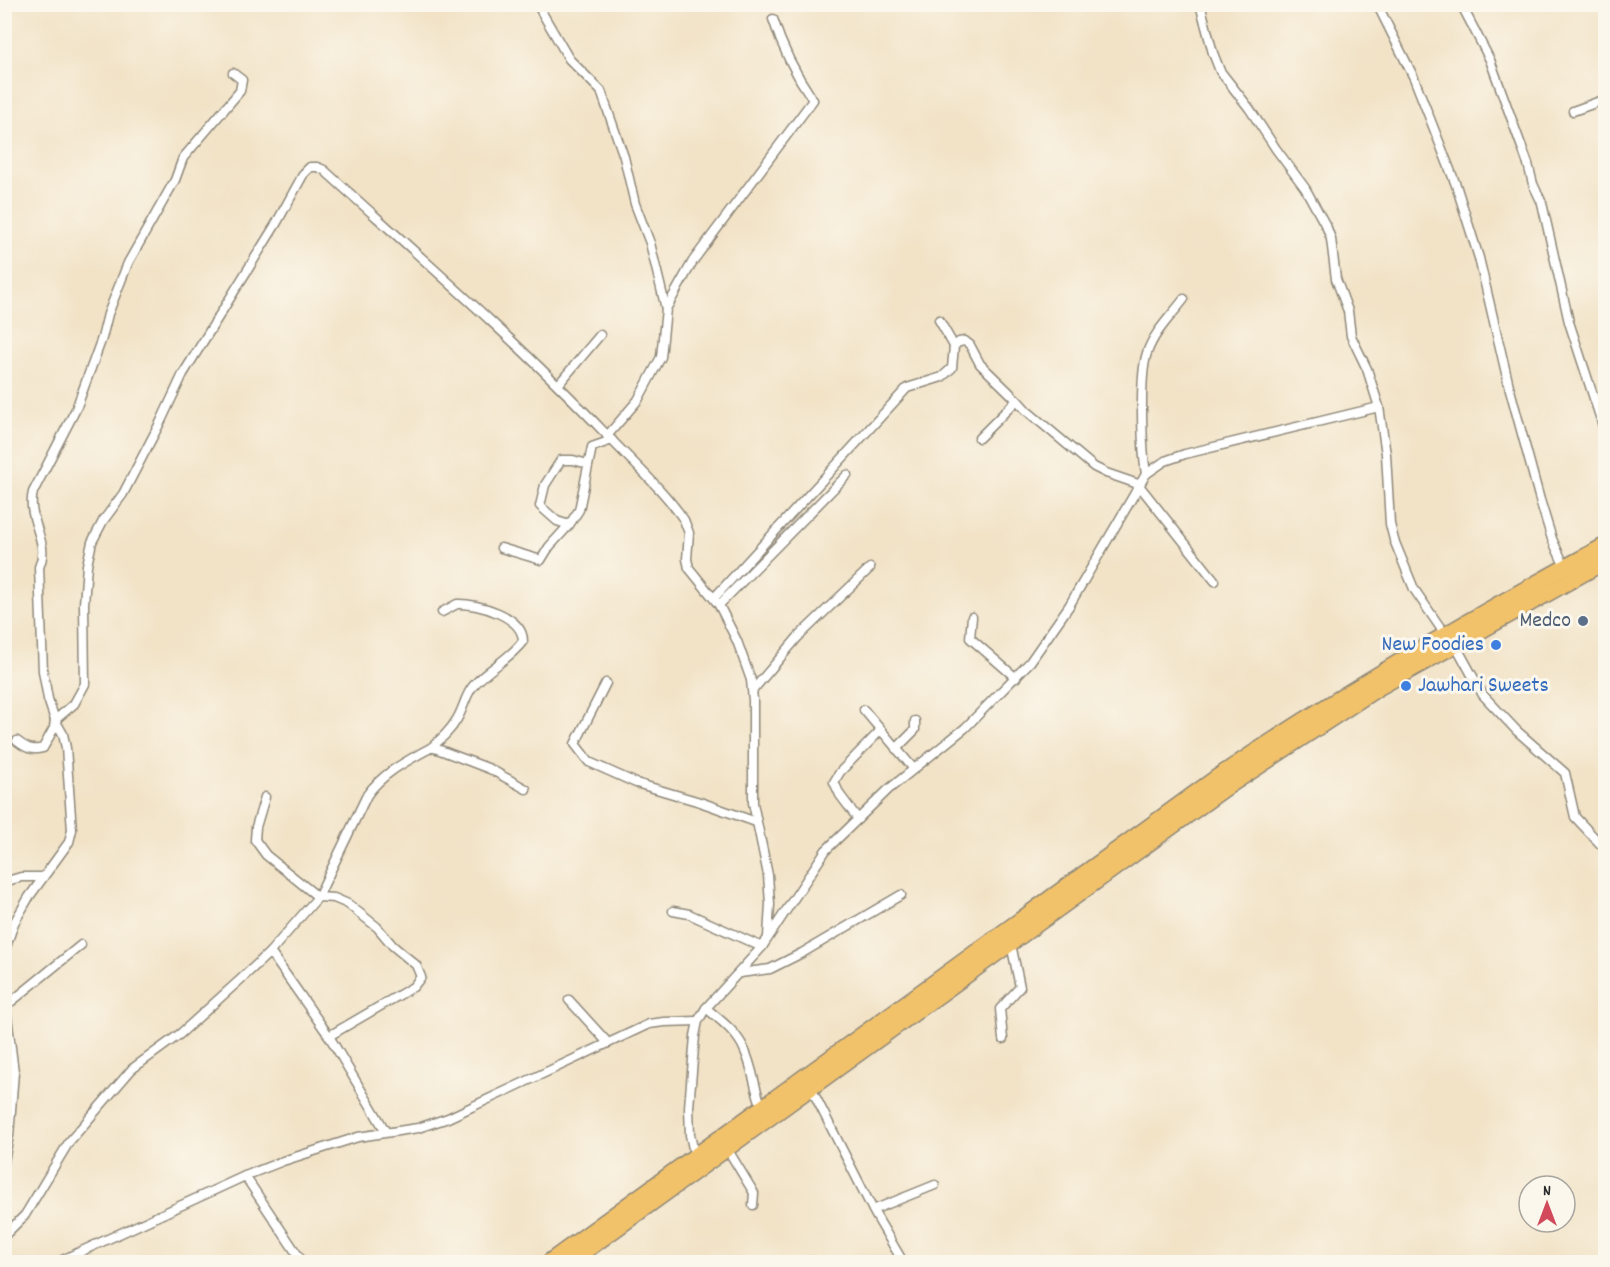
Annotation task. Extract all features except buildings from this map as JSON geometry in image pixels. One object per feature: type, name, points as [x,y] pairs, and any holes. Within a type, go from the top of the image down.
[{"type":"highway","points":[[1491,616],[1565,567],[1605,545]]},
{"type":"highway","points":[[549,1263],[1216,778],[1291,727],[1491,616],[1605,561]]},
{"type":"highway","points":[[570,1263],[1251,770],[1450,639]]},
{"type":"street","points":[[501,548],[541,560],[549,546],[569,525],[579,510],[592,447],[610,438],[638,400],[661,357],[666,309],[650,243],[635,204],[624,157],[601,91],[569,59],[537,4]]},
{"type":"street","points":[[1200,4],[1213,53],[1221,71],[1250,108],[1323,217],[1331,240],[1336,279],[1348,311],[1351,336],[1367,369],[1379,407],[1386,454],[1390,524],[1414,589],[1450,639],[1482,695],[1517,731],[1565,773],[1575,817],[1605,850]]},
{"type":"street","points":[[1377,4],[1414,78],[1456,185],[1479,258],[1509,386],[1540,500],[1552,539],[1565,567]]},
{"type":"street","points":[[1461,4],[1490,60],[1528,164],[1533,184],[1542,203],[1569,322],[1605,435]]},
{"type":"street","points":[[666,309],[693,261],[813,100],[789,60],[773,19]]},
{"type":"street","points":[[4,953],[14,923],[28,897],[69,842],[72,830],[66,748],[63,734],[55,720],[43,671],[39,567],[43,558],[41,542],[30,507],[33,492],[76,409],[128,263],[175,180],[183,158],[240,92],[242,80],[233,73]]},
{"type":"street","points":[[1574,111],[1605,99]]},
{"type":"street","points":[[17,741],[34,750],[43,748],[54,728],[55,720],[74,704],[85,684],[84,604],[87,565],[92,542],[103,521],[119,501],[134,475],[183,374],[276,224],[307,169],[314,166],[324,170],[459,289],[492,324],[558,384],[684,520],[689,533],[687,559],[689,568],[716,601],[746,662],[753,690],[752,793],[768,875],[770,904],[768,937]]},
{"type":"street","points":[[1146,474],[1144,457],[1145,363],[1152,342],[1184,299]]},
{"type":"street","points":[[716,601],[907,388],[942,377],[952,368],[954,346],[939,320]]},
{"type":"street","points":[[558,384],[600,335]]},
{"type":"street","points":[[954,346],[965,341],[970,345],[980,364],[1027,411],[1094,467],[1138,484],[1215,581]]},
{"type":"street","points":[[979,438],[1017,400]]},
{"type":"street","points":[[695,1157],[690,1135],[689,1107],[698,1021],[706,1008],[762,947],[826,850],[913,768],[965,728],[1016,678],[1042,647],[1070,606],[1138,484],[1146,474],[1165,461],[1185,454],[1379,407]]},
{"type":"street","points":[[569,525],[557,521],[540,506],[545,485],[561,460],[588,464]]},
{"type":"street","points":[[716,601],[847,475]]},
{"type":"street","points":[[753,690],[798,637],[870,568]]},
{"type":"street","points":[[4,1236],[25,1215],[69,1142],[132,1069],[180,1034],[270,952],[318,897],[358,812],[376,783],[388,772],[432,747],[448,732],[459,717],[466,695],[474,684],[510,656],[524,641],[524,637],[512,621],[484,608],[457,604],[442,612]]},
{"type":"street","points":[[972,617],[970,638],[1016,678]]},
{"type":"street","points":[[606,682],[574,744],[589,762],[636,783],[756,822]]},
{"type":"street","points":[[864,710],[913,768]]},
{"type":"street","points":[[896,749],[915,730],[915,721]]},
{"type":"street","points":[[858,819],[840,795],[834,782],[840,772],[880,731]]},
{"type":"street","points":[[432,747],[490,769],[526,789]]},
{"type":"street","points":[[265,797],[256,827],[255,840],[266,855],[318,897],[334,898],[348,904],[416,965],[421,976],[413,987],[329,1036]]},
{"type":"street","points":[[4,882],[21,877],[43,877]]},
{"type":"street","points":[[740,973],[771,969],[900,895]]},
{"type":"street","points":[[673,911],[689,914],[762,947]]},
{"type":"street","points":[[1003,1039],[1000,1009],[1020,987],[1011,944]]},
{"type":"street","points":[[6,1006],[81,945]]},
{"type":"street","points":[[270,952],[329,1036],[386,1132]]},
{"type":"street","points":[[4,992],[14,1072],[9,1136],[4,1161]]},
{"type":"street","points":[[569,1000],[608,1043]]},
{"type":"street","points":[[706,1008],[728,1026],[744,1048],[762,1107]]},
{"type":"street","points":[[58,1263],[245,1176],[337,1143],[386,1132],[418,1128],[448,1118],[649,1024],[698,1021]]},
{"type":"street","points":[[812,1088],[873,1210],[903,1263]]},
{"type":"street","points":[[728,1150],[754,1193],[753,1204]]},
{"type":"street","points":[[245,1176],[301,1260]]},
{"type":"street","points":[[873,1210],[935,1185]]},
{"type":"place","name":"Medco","points":[[1583,621]]},
{"type":"place","name":"New Foodies","points":[[1496,645]]},
{"type":"place","name":"Jawhari Sweets","points":[[1406,686]]}]
